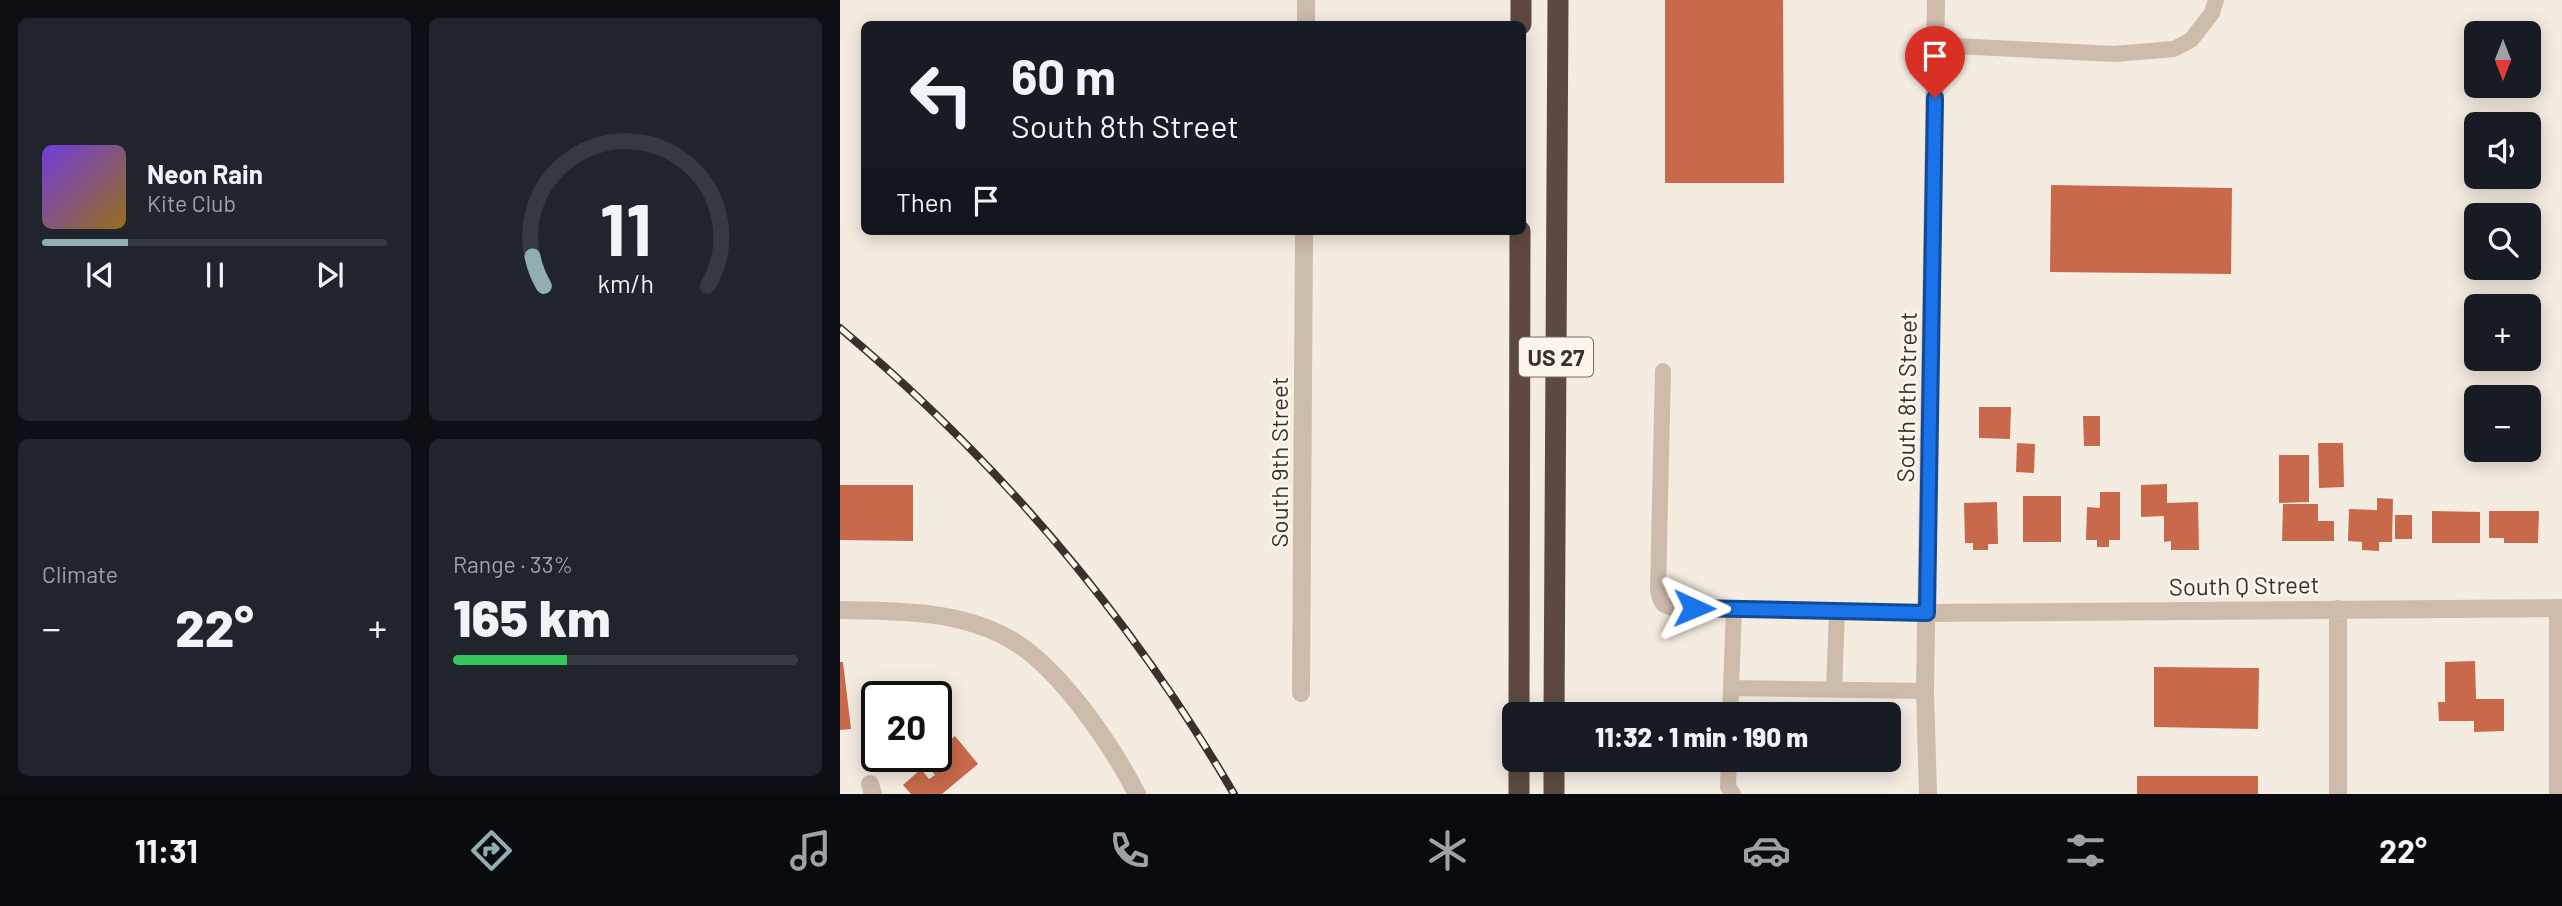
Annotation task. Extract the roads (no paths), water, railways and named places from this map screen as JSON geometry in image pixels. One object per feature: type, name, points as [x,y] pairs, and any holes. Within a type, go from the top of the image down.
[{"type":"highway","points":[[1521,0],[1521,21]]},
{"type":"highway","name":"US 27","points":[[1554,702],[1558,0]]},
{"type":"highway","name":"US 27","points":[[1519,702],[1520,235]]},
{"type":"highway","points":[[1519,772],[1519,794]]},
{"type":"highway","points":[[1554,772],[1554,794]]},
{"type":"street","points":[[1306,0],[1306,21]]},
{"type":"street","name":"South 8th Street","points":[[1928,794],[1925,691],[1936,0]]},
{"type":"street","name":"South 9th Street","points":[[1301,693],[1304,235]]},
{"type":"street","name":"South Q Street","points":[[1927,613],[2559,608]]},
{"type":"street","points":[[2337,609],[2338,794]]},
{"type":"street","points":[[840,610],[913,611],[970,623],[1009,638],[1063,684],[1116,754],[1137,794]]},
{"type":"lane","points":[[1935,45],[2114,54],[2174,49],[2191,40],[2212,13],[2216,0]]},
{"type":"lane","points":[[1663,371],[1658,590],[1661,602],[1667,607],[1927,613]]},
{"type":"lane","points":[[2557,794],[2559,608]]},
{"type":"lane","points":[[1730,702],[1734,609]]},
{"type":"lane","points":[[1834,690],[1837,611]]},
{"type":"lane","points":[[1731,688],[1925,691]]},
{"type":"lane","points":[[1729,772],[1728,786],[1733,794]]},
{"type":"railway","points":[[840,328],[953,432],[1057,544],[1151,665],[1234,794]]}]
